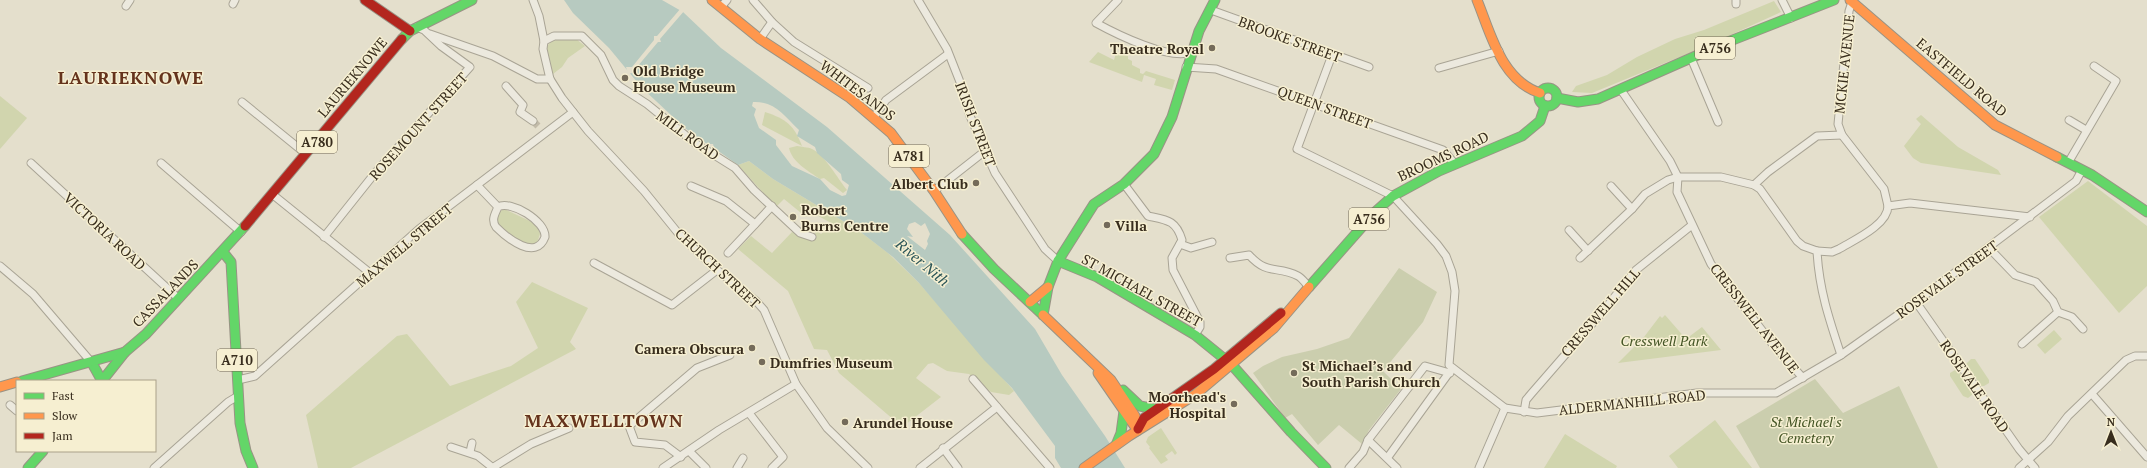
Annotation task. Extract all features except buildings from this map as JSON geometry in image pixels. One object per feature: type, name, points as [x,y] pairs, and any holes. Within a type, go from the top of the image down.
[{"type":"main road","points":[[365,0],[413,29]]},
{"type":"main road","name":"A780","points":[[413,29],[472,0]]},
{"type":"main road","name":"WHITESANDS","points":[[712,0],[724,4],[760,39],[850,98],[874,117],[901,145],[934,190],[962,234],[994,269],[1091,362]]},
{"type":"main road","points":[[1043,315],[1048,288],[1058,261],[1094,204],[1124,184],[1154,154],[1172,117],[1186,67],[1199,31],[1215,0]]},
{"type":"main road","points":[[1478,0],[1510,75],[1525,88],[1532,92],[1540,93],[1539,101],[1545,106],[1553,105],[1557,98]]},
{"type":"main road","name":"A756","points":[[1540,93],[1544,89],[1550,88],[1556,93],[1557,98],[1570,102],[1592,101],[1621,90],[1691,58],[1834,0]]},
{"type":"main road","name":"EASTFIELD ROAD","points":[[1851,1],[1995,125],[2082,170],[2119,192],[2147,212]]},
{"type":"main road","name":"LAURIEKNOWE","points":[[223,252],[413,29]]},
{"type":"main road","name":"BROOMS ROAD","points":[[1232,366],[1274,328],[1289,308],[1375,212],[1393,196],[1432,174],[1522,136],[1540,121],[1545,106]]},
{"type":"main road","name":"CASSALANDS","points":[[103,380],[125,352],[179,299],[223,252]]},
{"type":"main road","name":"A710","points":[[223,252],[231,262],[240,423],[246,451],[253,468]]},
{"type":"main road","name":"ST MICHAEL STREET","points":[[1058,261],[1097,277],[1195,335],[1232,366],[1291,432],[1326,468]]},
{"type":"main road","points":[[1030,302],[1048,288]]},
{"type":"main road","name":"BROOMS ROAD","points":[[1225,359],[1269,322],[1289,308]]},
{"type":"main road","points":[[26,380],[92,363],[107,356],[125,352]]},
{"type":"main road","points":[[102,380],[109,366],[107,356]]},
{"type":"main road","name":"A756","points":[[1137,431],[1144,418],[1155,409],[1191,386],[1225,359]]},
{"type":"main road","points":[[1091,362],[1140,406],[1155,409]]},
{"type":"main road","points":[[1091,362],[1137,431]]},
{"type":"main road","points":[[92,363],[98,371],[102,380]]},
{"type":"main road","name":"A756","points":[[1084,468],[1137,431],[1196,394],[1232,366]]},
{"type":"main road","points":[[1111,380],[1135,416],[1137,431]]},
{"type":"main road","points":[[0,387],[16,382]]},
{"type":"main road","points":[[1115,446],[1121,432],[1124,411]]},
{"type":"main road","points":[[28,468],[42,452]]},
{"type":"street","points":[[427,33],[493,56],[537,79],[550,80],[543,49],[544,42],[540,16],[533,0]]},
{"type":"street","points":[[753,0],[772,22],[794,42],[868,88]]},
{"type":"street","name":"IRISH STREET","points":[[918,0],[943,40],[962,87],[970,116],[984,151],[995,173],[1015,204],[1025,215],[1045,248],[1058,261]]},
{"type":"street","points":[[1118,0],[1096,23],[1113,33],[1178,55],[1192,52]]},
{"type":"street","points":[[1782,0],[1791,18]]},
{"type":"street","name":"MCKIE AVENUE","points":[[1851,1],[1838,124],[1842,135],[1884,189],[1888,206]]},
{"type":"street","name":"BROOKE STREET","points":[[1211,10],[1332,55],[1369,67]]},
{"type":"street","points":[[760,39],[772,22]]},
{"type":"street","name":"ROSEMOUNT STREET","points":[[324,237],[375,173],[470,67],[427,33],[413,29]]},
{"type":"street","name":"MILL ROAD","points":[[544,42],[554,36],[582,36],[601,55],[613,80],[619,86],[647,104],[695,144],[735,168],[800,233],[812,237]]},
{"type":"street","points":[[1439,68],[1499,51]]},
{"type":"street","points":[[874,117],[886,100],[948,54]]},
{"type":"street","points":[[1332,55],[1297,149],[1393,196],[1446,256],[1452,272],[1455,290],[1449,360],[1451,371],[1388,457]]},
{"type":"street","points":[[1691,58],[1718,122]]},
{"type":"street","points":[[2068,163],[2116,81],[2094,66]]},
{"type":"street","name":"QUEEN STREET","points":[[1186,67],[1216,68],[1443,150],[1455,164]]},
{"type":"street","name":"CHURCH STREET","points":[[550,80],[573,112],[678,232],[717,270],[756,301],[764,310],[796,384],[827,428],[868,468]]},
{"type":"street","points":[[506,86],[523,105],[520,112],[532,122]]},
{"type":"street","name":"CRESSWELL AVENUE","points":[[1621,90],[1670,161],[1678,177],[1676,192],[1692,226],[1716,270],[1774,346],[1803,378]]},
{"type":"street","points":[[242,102],[306,154]]},
{"type":"street","name":"MAXWELL STREET","points":[[238,380],[255,376],[419,229],[542,131],[573,112]]},
{"type":"street","points":[[2068,120],[2086,130]]},
{"type":"street","points":[[1754,185],[1768,172],[1817,136],[1842,135]]},
{"type":"street","points":[[934,190],[984,151]]},
{"type":"street","name":"VICTORIA ROAD","points":[[31,163],[179,299]]},
{"type":"street","points":[[161,163],[241,232]]},
{"type":"street","name":"ROSEVALE STREET","points":[[1803,378],[1841,355],[1989,248],[2076,181],[2082,170]]},
{"type":"street","points":[[1580,258],[1632,209],[1645,194],[1660,183],[1678,177],[1720,177],[1754,185],[1760,189],[1797,241],[1803,246],[1817,251],[1832,252],[1876,226],[1886,218],[1888,206],[1910,203],[2030,217]]},
{"type":"street","points":[[1124,184],[1148,216],[1166,220],[1176,225],[1182,240],[1172,258],[1173,270],[1200,322],[1200,327],[1195,335]]},
{"type":"street","points":[[476,185],[498,207]]},
{"type":"street","points":[[690,186],[726,201],[755,224]]},
{"type":"street","points":[[1611,186],[1632,209]]},
{"type":"street","points":[[272,194],[370,273]]},
{"type":"street","points":[[502,205],[512,206],[527,214],[541,225],[545,237],[540,245],[535,248],[527,249],[496,227],[493,222],[498,207],[502,205]]},
{"type":"street","points":[[728,252],[772,206]]},
{"type":"street","name":"CRESSWELL HILL","points":[[1524,412],[1526,400],[1604,310],[1636,270],[1692,226]]},
{"type":"street","points":[[1569,230],[1588,251]]},
{"type":"street","points":[[1180,244],[1191,248],[1212,242]]},
{"type":"street","points":[[1989,248],[2015,275],[2036,282],[2053,301],[2058,312],[2072,317],[2083,329]]},
{"type":"street","points":[[1817,251],[1819,280],[1825,307],[1841,355]]},
{"type":"street","points":[[1230,258],[1249,255],[1259,265],[1268,269],[1298,276],[1309,287]]},
{"type":"street","points":[[594,264],[672,305],[717,270]]},
{"type":"street","points":[[0,266],[33,294],[92,363]]},
{"type":"street","name":"ROSEVALE ROAD","points":[[1916,302],[2028,460],[2036,468]]},
{"type":"street","points":[[2022,344],[2058,312]]},
{"type":"street","points":[[681,456],[665,445],[635,442],[629,426],[697,368],[730,355]]},
{"type":"street","points":[[2019,468],[2048,442],[2068,416],[2126,360],[2135,356],[2147,356]]},
{"type":"street","points":[[1349,468],[1363,452],[1368,440],[1425,366],[1451,371],[1505,408],[1479,468]]},
{"type":"street","name":"ALDERMANHILL ROAD","points":[[1505,408],[1537,413],[1697,393],[1772,394],[1788,388],[1803,378]]},
{"type":"street","points":[[972,379],[1050,468]]},
{"type":"street","points":[[662,468],[719,430],[796,384]]},
{"type":"street","points":[[2092,394],[2147,457]]},
{"type":"street","points":[[154,468],[228,402],[238,396]]},
{"type":"street","points":[[10,405],[16,410]]},
{"type":"street","points":[[920,468],[943,448],[997,407]]},
{"type":"street","points":[[749,413],[783,457],[772,468]]},
{"type":"street","points":[[451,447],[470,452],[478,456],[492,468],[531,444],[569,428]]},
{"type":"street","points":[[1368,440],[1388,457],[1397,468]]},
{"type":"street","points":[[470,452],[472,443]]},
{"type":"street","points":[[943,448],[958,468]]},
{"type":"street","points":[[689,451],[706,468]]},
{"type":"street","points":[[737,468],[743,458]]},
{"type":"green space","points":[[1774,1],[1781,12],[1704,47],[1592,93],[1572,92],[1576,86],[1607,75],[1637,57],[1675,39],[1704,30]]},
{"type":"green space","points":[[576,39],[585,46],[568,58],[562,67],[553,74],[551,73],[546,48],[551,41]]},
{"type":"green space","points":[[1098,52],[1114,60],[1116,53],[1128,56],[1128,59],[1132,61],[1132,65],[1140,69],[1140,73],[1143,74],[1146,71],[1175,80],[1172,90],[1154,85],[1156,79],[1144,75],[1142,82],[1089,62]]},
{"type":"green space","points":[[0,96],[27,118],[0,149]]},
{"type":"green space","points":[[765,112],[784,120],[796,133],[802,146],[762,125]]},
{"type":"green space","points":[[1921,115],[1958,147],[1998,170],[2001,175],[1921,163],[1913,158],[1904,146],[1921,124],[1916,119]]},
{"type":"green space","points":[[797,146],[810,148],[817,152],[826,161],[847,190],[843,193],[824,178],[820,179],[801,166],[793,158],[789,148]]},
{"type":"green space","points":[[749,161],[773,179],[858,230],[888,253],[919,283],[1014,391],[1009,395],[991,392],[969,374],[947,371],[933,363],[928,364],[916,378],[941,397],[901,428],[894,420],[839,373],[827,350],[814,349],[788,291],[738,249],[751,236],[772,253],[792,232],[811,239],[817,230],[821,234],[833,224],[811,212],[806,217],[784,199],[776,207],[738,165]]},
{"type":"green space","points":[[2088,181],[2147,226],[2147,286],[2119,313],[2039,217]]},
{"type":"green space","points":[[504,209],[532,222],[539,230],[540,234],[537,243],[526,244],[520,242],[509,235],[496,223],[497,213]]},
{"type":"green space","points":[[1399,268],[1437,292],[1423,322],[1383,371],[1401,389],[1369,430],[1362,444],[1339,425],[1318,445],[1292,414],[1285,418],[1253,373],[1263,366],[1282,357],[1317,349],[1349,338]]},
{"type":"green space","points":[[532,282],[588,308],[570,342],[576,349],[351,468],[318,468],[306,415],[397,336],[407,334],[450,386],[511,366],[538,348],[516,302]]},
{"type":"green space","name":"Cresswell Park","points":[[1665,315],[1686,339],[1702,327],[1721,350],[1618,363],[1644,337],[1660,316],[1662,318]]},
{"type":"green space","points":[[2054,330],[2062,339],[2045,354],[2037,345]]},
{"type":"green space","points":[[1971,359],[1975,359],[1989,380],[1989,383],[1981,386],[1966,364]]},
{"type":"green space","points":[[1955,370],[1958,371],[1972,390],[1973,394],[1968,398],[1963,396],[1950,376],[1950,373]]},
{"type":"green space","name":"St Michael's Cemetery","points":[[1815,379],[1843,413],[1899,386],[1938,468],[1760,468],[1736,426]]},
{"type":"green space","points":[[1715,420],[1752,468],[1678,468],[1669,456]]},
{"type":"green space","points":[[1161,428],[1177,453],[1175,455],[1172,451],[1165,456],[1168,460],[1161,464],[1146,442],[1148,437]]},
{"type":"green space","points":[[1565,434],[1617,466],[1616,468],[1544,468]]},
{"type":"water","name":"River Nith","points":[[564,0],[662,0],[683,12],[721,48],[827,127],[950,235],[1035,329],[1062,375],[1105,436],[1125,468],[1061,468],[1055,458],[1055,446],[1012,388],[984,360],[919,283],[893,257],[858,230],[773,179],[749,161],[738,165],[714,148],[713,144],[707,144],[685,128],[642,88],[609,48],[573,13]],"holes":[[[753,102],[761,102],[779,110],[799,130],[797,136],[815,147],[817,153],[841,174],[842,180],[849,185],[846,195],[842,196],[830,190],[820,179],[792,166],[776,145],[776,140],[759,128],[754,115],[756,109],[752,106]],[[915,222],[921,226],[925,223],[930,234],[925,250],[907,236],[913,237],[907,229],[909,224]]]},
{"type":"pier","points":[[681,8],[685,10],[660,39],[661,42],[658,42],[632,73],[628,74],[626,67],[632,67],[654,40],[654,36],[657,36]]},
{"type":"tunnel","points":[[533,121],[540,128]]},
{"type":"traffic: fast","points":[[402,39],[410,31],[472,0]]},
{"type":"traffic: fast","points":[[1043,315],[1048,287],[1058,261],[1094,204],[1124,184],[1154,154],[1172,117],[1199,31],[1215,0]]},
{"type":"traffic: fast","points":[[1557,98],[1578,102],[1598,99],[1725,43],[1834,0]]},
{"type":"traffic: fast","points":[[1548,88],[1554,91],[1557,97],[1554,103],[1548,106],[1542,103],[1539,97],[1542,91],[1548,88]]},
{"type":"traffic: fast","points":[[1309,287],[1375,212],[1393,196],[1439,171],[1522,136],[1540,121],[1545,106]]},
{"type":"traffic: fast","points":[[2057,157],[2092,175],[2147,212]]},
{"type":"traffic: fast","points":[[103,380],[125,352],[146,334],[245,226]]},
{"type":"traffic: fast","points":[[962,234],[994,269],[1043,315]]},
{"type":"traffic: fast","points":[[223,252],[231,262],[240,423],[246,451],[253,468]]},
{"type":"traffic: fast","points":[[1058,261],[1097,277],[1195,335],[1232,365],[1291,432],[1326,468]]},
{"type":"traffic: fast","points":[[26,380],[125,352]]},
{"type":"traffic: fast","points":[[92,363],[101,380]]},
{"type":"traffic: fast","points":[[1123,390],[1140,406],[1155,409]]},
{"type":"traffic: fast","points":[[1116,445],[1121,433],[1124,411]]},
{"type":"traffic: fast","points":[[28,468],[42,452]]},
{"type":"traffic: slow","points":[[712,0],[760,39],[850,98],[891,133],[934,191],[962,234]]},
{"type":"traffic: slow","points":[[1477,0],[1493,41],[1507,67],[1516,78],[1527,87],[1540,93]]},
{"type":"traffic: slow","points":[[1850,0],[1995,125],[2057,157]]},
{"type":"traffic: slow","points":[[1030,302],[1048,287]]},
{"type":"traffic: slow","points":[[1084,468],[1129,436],[1196,394],[1274,328],[1309,287]]},
{"type":"traffic: slow","points":[[1043,315],[1111,380],[1135,416],[1137,431]]},
{"type":"traffic: slow","points":[[1098,373],[1136,428]]},
{"type":"traffic: slow","points":[[0,387],[16,382]]},
{"type":"traffic: jam","points":[[365,0],[410,31]]},
{"type":"traffic: jam","points":[[245,226],[402,39]]},
{"type":"traffic: jam","points":[[1138,429],[1144,418],[1214,369],[1281,313]]},
{"type":"place","name":"Theatre Royal","points":[[1212,48]]},
{"type":"place","name":"Old Bridge House Museum","points":[[625,78]]},
{"type":"place","name":"Albert Club","points":[[976,183]]},
{"type":"place","name":"Robert Burns Centre","points":[[793,217]]},
{"type":"place","name":"Villa","points":[[1107,225]]},
{"type":"place","name":"Camera Obscura","points":[[752,348]]},
{"type":"place","name":"Dumfries Museum","points":[[762,362]]},
{"type":"place","name":"St Michael’s and South Parish Church","points":[[1294,373]]},
{"type":"place","name":"Moorhead's Hospital","points":[[1234,404]]},
{"type":"place","name":"Arundel House","points":[[845,422]]},
{"type":"district","name":"LAURIEKNOWE","points":[[131,77]]},
{"type":"district","name":"MAXWELLTOWN","points":[[604,420]]}]
